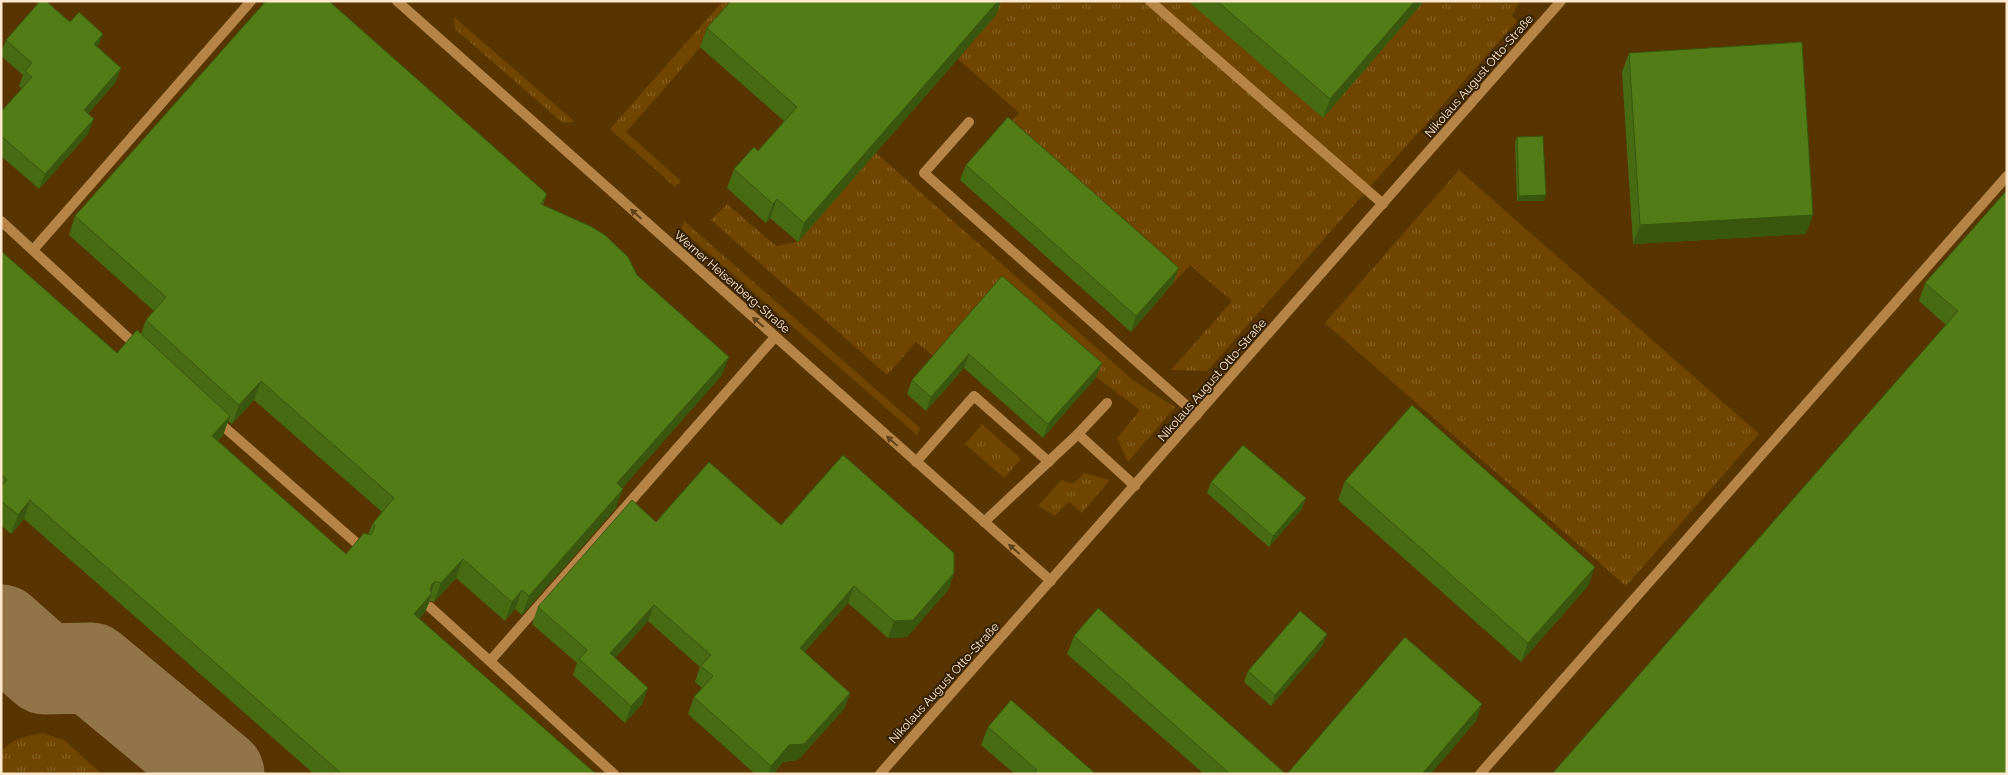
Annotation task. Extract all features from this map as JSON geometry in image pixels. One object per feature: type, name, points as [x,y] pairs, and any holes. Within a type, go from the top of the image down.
[{"type":"street","points":[[34,250],[251,1]]},
{"type":"street","name":"Werner Heisenberg-Straße","points":[[396,1],[1051,581]]},
{"type":"street","points":[[1150,1],[1383,204]]},
{"type":"street","name":"Nikolaus August Otto-Straße","points":[[880,774],[1561,1]]},
{"type":"street","points":[[969,122],[924,173],[1197,415]]},
{"type":"street","points":[[1480,774],[2007,176]]},
{"type":"street","points":[[1,221],[147,355]]},
{"type":"street","points":[[490,661],[776,337]]},
{"type":"street","points":[[916,462],[974,396],[1048,462]]},
{"type":"street","points":[[984,522],[1078,434],[1107,402]]},
{"type":"street","points":[[210,415],[361,547]]},
{"type":"street","points":[[1078,434],[1135,486]]},
{"type":"street","points":[[430,607],[614,774]]},
{"type":"green space","points":[[723,1],[741,1],[626,132],[681,181],[675,187],[610,129]]},
{"type":"green space","points":[[980,1],[1520,1],[1512,16],[1517,21],[1207,371],[1171,370],[1232,301],[1190,265],[1173,283],[1002,133],[1019,113],[958,59],[996,15]]},
{"type":"green space","points":[[454,17],[575,122],[563,123],[455,29]]},
{"type":"green space","points":[[876,153],[1134,381],[1175,407],[1128,462],[1117,438],[1140,410],[1096,377],[937,359],[916,342],[887,375],[711,220],[727,204],[776,246],[797,242]]},
{"type":"green space","points":[[1459,170],[1759,434],[1626,586],[1325,323]]},
{"type":"green space","points":[[684,221],[920,428],[917,435],[681,229]]},
{"type":"green space","points":[[982,424],[1021,459],[1004,478],[965,444]]},
{"type":"green space","points":[[1084,473],[1110,480],[1082,513],[1069,502],[1055,516],[1038,506],[1062,480],[1073,484]]},
{"type":"green space","points":[[42,733],[64,740],[102,774],[1,774],[1,751],[20,739]]},
{"type":"building","points":[[40,1],[46,1],[70,22],[79,12],[103,34],[94,44],[121,68],[84,110],[94,119],[45,174],[1,136],[1,112],[32,77],[25,71],[32,63],[6,40]]},
{"type":"building","points":[[266,1],[329,1],[547,194],[541,204],[592,227],[605,235],[628,257],[637,275],[729,357],[617,483],[623,489],[529,596],[522,590],[512,602],[463,559],[441,583],[435,581],[432,584],[430,590],[432,593],[414,614],[596,774],[342,774],[30,500],[18,515],[1,501],[1,486],[7,480],[1,474],[1,251],[117,353],[137,330],[230,416],[212,436],[346,554],[364,533],[370,535],[373,532],[375,526],[373,523],[394,498],[261,381],[239,405],[146,320],[166,297],[75,216]]},
{"type":"building","points":[[731,1],[998,1],[804,223],[777,199],[773,204],[734,169],[754,147],[758,151],[797,107],[707,28]]},
{"type":"building","points":[[1217,1],[1415,1],[1330,99]]},
{"type":"building","points":[[1802,42],[1813,215],[1640,225],[1629,53]]},
{"type":"building","points":[[1008,117],[1179,268],[1136,316],[966,165]]},
{"type":"building","points":[[1543,136],[1546,195],[1519,196],[1517,137]]},
{"type":"building","points":[[2007,190],[2007,774],[1552,774],[1958,311],[1925,283]]},
{"type":"building","points":[[1002,276],[1102,363],[1048,424],[969,354],[931,397],[912,380]]},
{"type":"building","points":[[1412,405],[1595,567],[1528,643],[1345,481]]},
{"type":"building","points":[[1243,445],[1306,498],[1273,536],[1211,482]]},
{"type":"building","points":[[843,455],[954,553],[954,573],[913,620],[894,621],[854,586],[800,648],[850,693],[804,744],[789,745],[771,766],[694,697],[713,676],[701,666],[711,655],[654,605],[610,653],[648,688],[631,706],[579,659],[587,650],[538,607],[632,500],[656,522],[709,462],[781,525]]},
{"type":"building","points":[[1098,608],[1286,774],[1230,774],[1074,636]]},
{"type":"building","points":[[1300,611],[1327,634],[1275,695],[1248,671]]},
{"type":"building","points":[[1405,637],[1482,704],[1422,774],[1287,774]]},
{"type":"building","points":[[1011,700],[1096,774],[1034,774],[1037,770],[988,727]]},
{"type":"taxiway","points":[[1,630],[45,669],[91,668],[219,774]]}]
